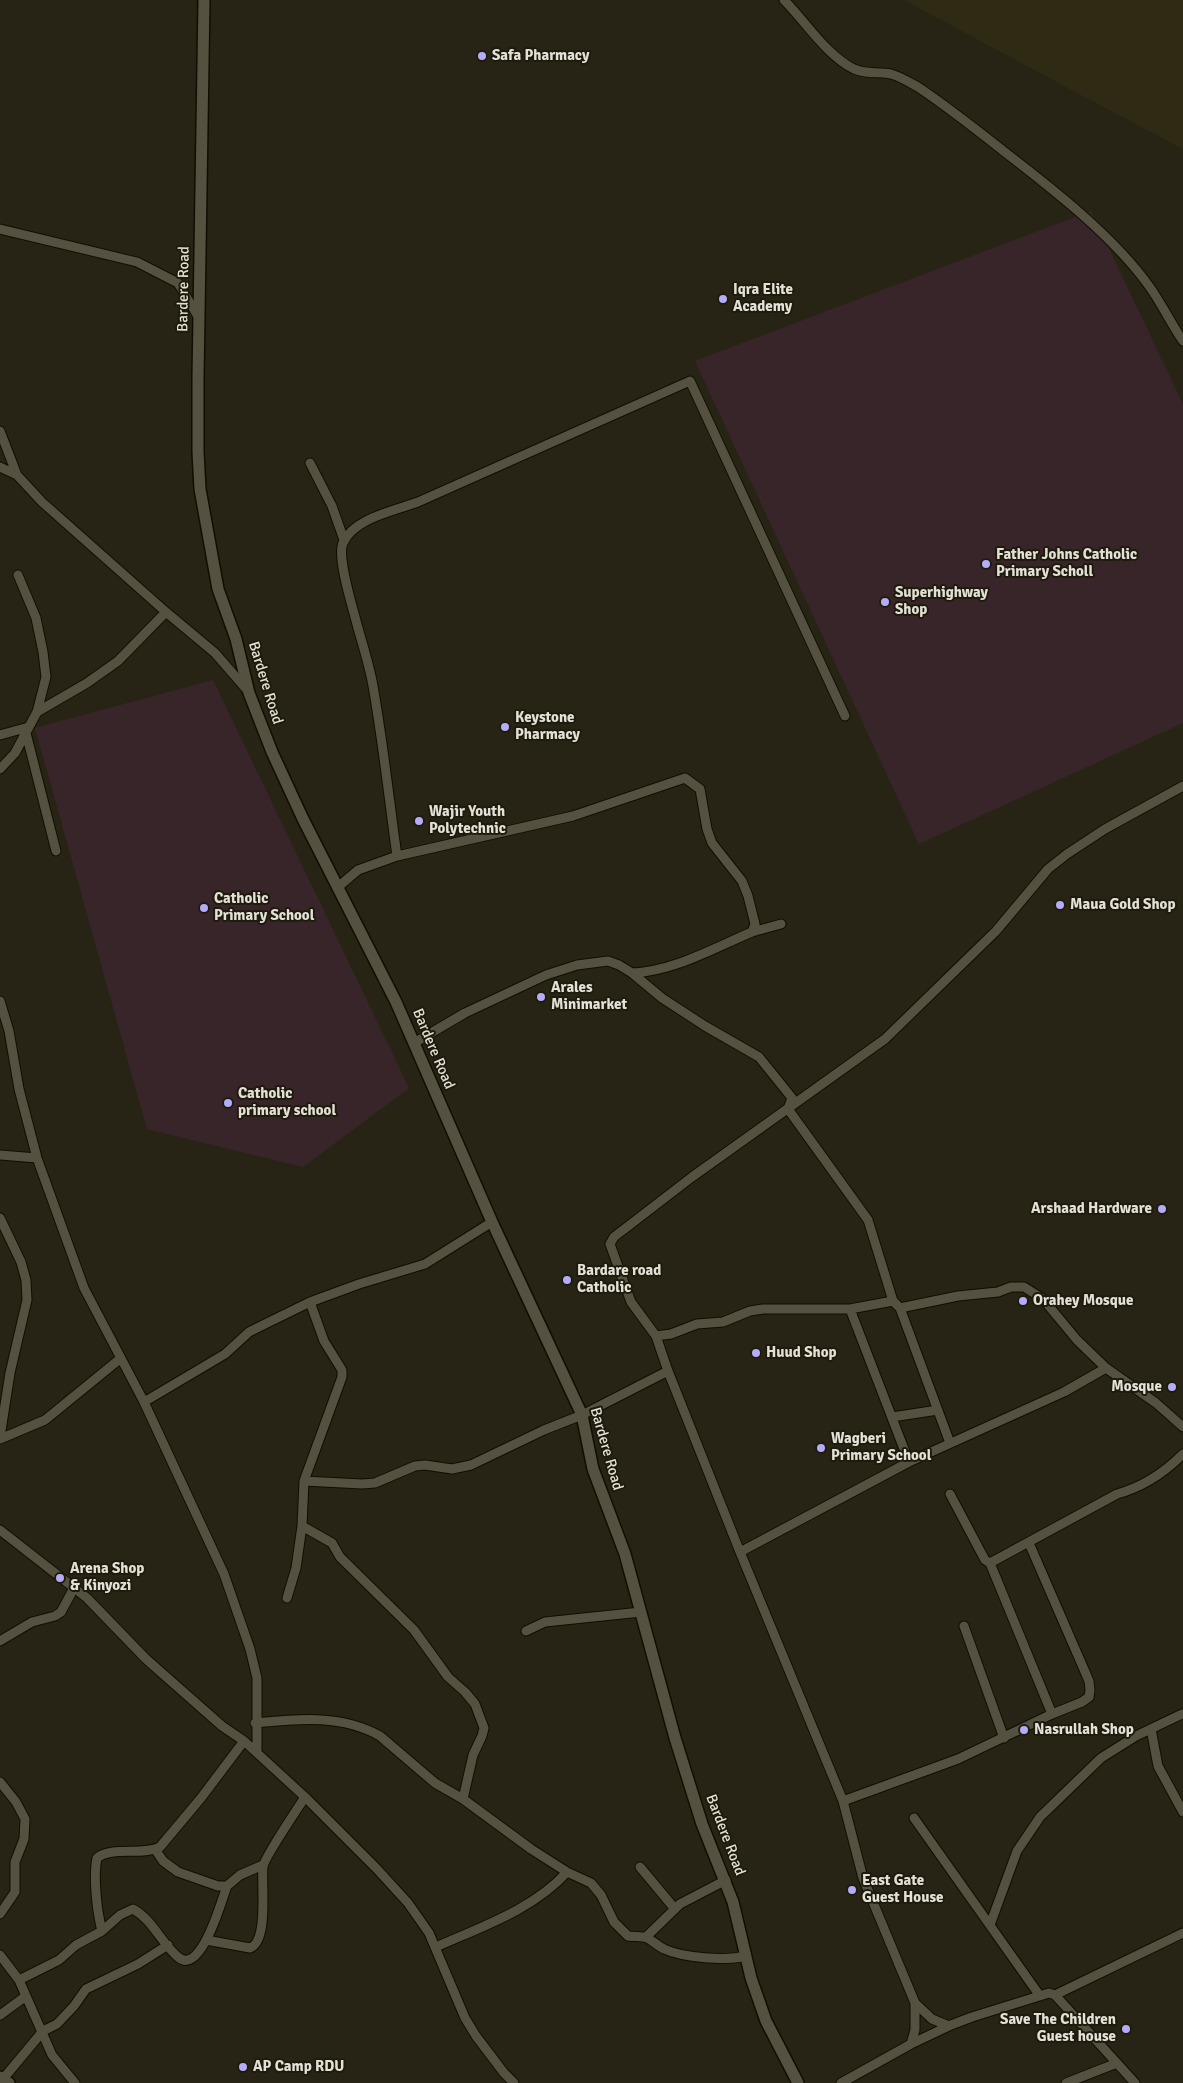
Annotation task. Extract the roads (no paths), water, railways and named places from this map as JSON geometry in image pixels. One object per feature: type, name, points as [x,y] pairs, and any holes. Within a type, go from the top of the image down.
[{"type":"street","name":"Bardere Road","points":[[204,0],[198,387],[200,490],[218,588],[236,639],[250,693],[272,752],[337,888],[372,952],[492,1222],[582,1415],[593,1469],[625,1554],[675,1738],[705,1832],[726,1880],[733,1902],[751,1978],[766,2022],[798,2083]]},
{"type":"street","points":[[784,0],[839,59],[868,74],[889,74],[919,88],[1031,172],[1103,234],[1149,285],[1183,341]]},
{"type":"street","points":[[0,229],[137,262],[178,283],[199,318]]},
{"type":"street","points":[[397,856],[373,685],[348,594],[341,548],[344,540],[356,527],[372,519],[418,502],[690,381],[845,716]]},
{"type":"street","points":[[0,431],[17,475],[42,502],[215,653],[250,693]]},
{"type":"street","points":[[310,463],[332,506],[344,540]]},
{"type":"street","points":[[0,467],[17,475]]},
{"type":"street","points":[[0,769],[15,753],[37,712],[46,677],[44,652],[36,618],[18,575]]},
{"type":"street","points":[[37,712],[87,684],[118,662],[166,612]]},
{"type":"street","points":[[0,734],[28,730]]},
{"type":"street","points":[[28,730],[56,851]]},
{"type":"street","points":[[337,888],[358,870],[397,856],[573,816],[685,778],[700,789],[707,829],[712,843],[742,881],[755,924],[752,932]]},
{"type":"street","points":[[911,2044],[915,2030],[915,2004],[863,1878],[843,1802],[740,1552],[668,1372],[656,1336],[631,1302],[610,1244],[614,1237],[692,1177],[884,1039],[996,931],[1054,864],[1105,829],[1183,786]]},
{"type":"street","points":[[632,973],[648,972],[686,960],[752,932],[781,924]]},
{"type":"street","points":[[414,1043],[465,1013],[546,975],[577,965],[608,961],[632,973],[662,998],[759,1057],[792,1098],[788,1109]]},
{"type":"street","points":[[0,1001],[4,1032],[38,1158],[84,1288],[144,1402],[224,1574],[255,1668],[257,1688],[257,1753]]},
{"type":"street","points":[[788,1109],[868,1220],[893,1301],[900,1308],[950,1443]]},
{"type":"street","points":[[0,1154],[38,1158]]},
{"type":"street","points":[[0,1218],[21,1262],[26,1280],[27,1300],[10,1373],[0,1438]]},
{"type":"street","points":[[144,1402],[225,1354],[249,1332],[310,1302],[359,1284],[425,1264],[492,1222]]},
{"type":"street","points":[[900,1308],[958,1296],[998,1292],[1011,1287],[1024,1287],[1043,1299],[1077,1340],[1106,1368],[1156,1403],[1183,1427]]},
{"type":"street","points":[[656,1336],[671,1334],[697,1324],[723,1322],[750,1311],[763,1309],[850,1308],[893,1301]]},
{"type":"street","points":[[288,1598],[296,1568],[302,1526],[304,1481],[342,1377],[342,1370],[324,1341],[310,1302]]},
{"type":"street","points":[[850,1308],[909,1462]]},
{"type":"street","points":[[0,1438],[45,1420],[121,1358]]},
{"type":"street","points":[[740,1552],[909,1462],[1064,1392],[1106,1368]]},
{"type":"street","points":[[304,1481],[375,1483],[415,1466],[425,1464],[444,1468],[460,1468],[478,1462],[544,1430],[582,1415],[668,1372]]},
{"type":"street","points":[[892,1417],[938,1410]]},
{"type":"street","points":[[990,1563],[1117,1494],[1130,1491],[1159,1476],[1183,1454]]},
{"type":"street","points":[[950,1494],[985,1560],[990,1563],[1052,1714]]},
{"type":"street","points":[[302,1526],[332,1543],[340,1558],[414,1630],[448,1677],[475,1704],[484,1728],[473,1755],[463,1799]]},
{"type":"street","points":[[0,1530],[74,1588],[146,1659],[222,1726],[244,1741],[305,1797],[393,1886],[419,1919],[436,1947],[465,2018],[476,2036],[514,2083]]},
{"type":"street","points":[[843,1802],[958,1759],[1052,1714],[1082,1702],[1088,1697],[1090,1690],[1085,1670],[1029,1543]]},
{"type":"street","points":[[0,1641],[32,1622],[55,1616],[61,1612],[74,1588]]},
{"type":"street","points":[[526,1631],[545,1622],[642,1612]]},
{"type":"street","points":[[964,1626],[1004,1738]]},
{"type":"street","points":[[990,1925],[1017,1850],[1040,1817],[1101,1758],[1151,1728],[1182,1714]]},
{"type":"street","points":[[256,1723],[291,1719],[334,1720],[362,1727],[380,1736],[435,1783],[463,1799],[531,1849],[567,1872],[591,1883],[596,1888],[614,1922],[628,1936],[646,1937],[665,1949],[682,1954],[707,1958],[746,1956]]},
{"type":"street","points":[[1151,1728],[1158,1766],[1183,1812]]},
{"type":"street","points":[[102,1931],[96,1870],[98,1858],[107,1853],[152,1851],[163,1845],[244,1741]]},
{"type":"street","points":[[0,1782],[16,1802],[24,1819],[24,1839],[15,1862],[15,1892],[0,1914]]},
{"type":"street","points":[[206,1940],[250,1948],[255,1945],[260,1934],[263,1909],[263,1865],[305,1797]]},
{"type":"street","points":[[914,1818],[1040,1996]]},
{"type":"street","points":[[155,1849],[163,1861],[178,1872],[218,1886],[227,1886]]},
{"type":"street","points":[[19,1980],[59,1960],[76,1945],[102,1931],[120,1915],[133,1909],[156,1930],[178,1957],[186,1960],[197,1956],[206,1940],[227,1886],[240,1875],[263,1865]]},
{"type":"street","points":[[640,1867],[675,1909]]},
{"type":"street","points":[[436,1947],[524,1906],[552,1888],[567,1872]]},
{"type":"street","points":[[646,1937],[687,1900],[726,1880]]},
{"type":"street","points":[[1055,1995],[1183,1933]]},
{"type":"street","points":[[4,2080],[43,2031],[57,2024],[86,1989],[138,1964],[168,1945]]},
{"type":"street","points":[[0,1955],[19,1980],[52,2055],[75,2083]]},
{"type":"street","points":[[841,2083],[911,2044],[949,2026],[1049,1993],[1055,1995],[1136,2083]]},
{"type":"street","points":[[0,2014],[26,1996]]},
{"type":"street","points":[[915,2004],[932,2019],[949,2026]]},
{"type":"street","points":[[1066,2083],[1116,2063]]},
{"type":"place","name":"Safa Pharmacy","points":[[482,56]]},
{"type":"place","name":"Iqra Elite Academy","points":[[723,299]]},
{"type":"place","name":"Father Johns Catholic Primary Scholl","points":[[986,564]]},
{"type":"place","name":"Superhighway Shop","points":[[885,602]]},
{"type":"place","name":"Keystone Pharmacy","points":[[505,727]]},
{"type":"place","name":"Wajir Youth Polytechnic","points":[[419,821]]},
{"type":"place","name":"Maua Gold Shop","points":[[1060,905]]},
{"type":"place","name":"Catholic Primary School","points":[[204,908]]},
{"type":"place","name":"Arales Minimarket","points":[[541,997]]},
{"type":"place","name":"Catholic primary school","points":[[228,1103]]},
{"type":"place","name":"Arshaad Hardware","points":[[1162,1209]]},
{"type":"place","name":"Bardare road Catholic","points":[[567,1280]]},
{"type":"place","name":"Orahey Mosque","points":[[1023,1301]]},
{"type":"place","name":"Huud Shop","points":[[756,1353]]},
{"type":"place","name":"Mosque","points":[[1172,1387]]},
{"type":"place","name":"Wagberi Primary School","points":[[821,1448]]},
{"type":"place","name":"Arena Shop & Kinyozi","points":[[60,1578]]},
{"type":"place","name":"Nasrullah Shop","points":[[1024,1730]]},
{"type":"place","name":"East Gate Guest House","points":[[852,1890]]},
{"type":"place","name":"Save The Children Guest house","points":[[1126,2029]]},
{"type":"place","name":"AP Camp RDU","points":[[243,2067]]}]
